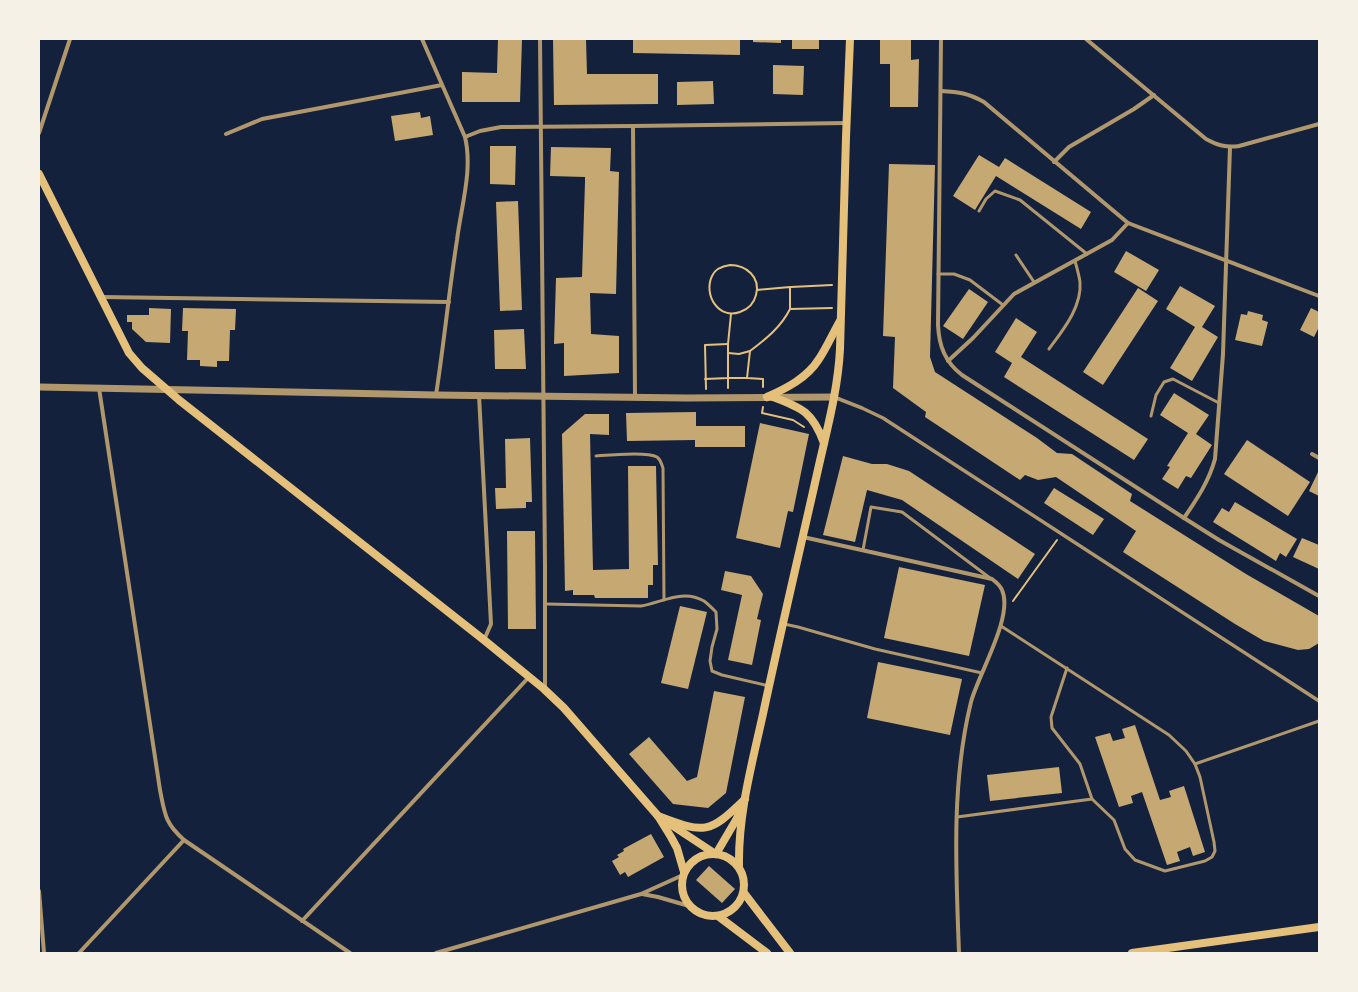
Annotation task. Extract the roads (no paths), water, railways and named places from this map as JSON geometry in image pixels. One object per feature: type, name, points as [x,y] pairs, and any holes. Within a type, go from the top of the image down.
[{"type":"main road","points":[[738,866],[739,839],[745,799],[834,397],[840,360],[846,122],[850,39]]},
{"type":"main road","points":[[39,174],[129,353],[142,368],[164,389],[530,676],[544,689],[564,708],[658,816],[672,836],[684,874]]},
{"type":"main road","points":[[768,397],[785,389],[808,373],[819,360],[841,318]]},
{"type":"main road","points":[[768,397],[797,406],[807,413],[817,426],[824,443]]},
{"type":"main road","points":[[658,816],[687,827],[698,829],[710,827],[719,822],[745,799]]},
{"type":"main road","points":[[715,854],[736,820],[745,799]]},
{"type":"main road","points":[[658,816],[715,854]]},
{"type":"main road","points":[[705,855],[723,855],[732,860],[738,866],[743,875],[745,884],[744,893],[740,902],[734,908],[727,913],[718,916],[708,916],[689,906],[684,898],[682,881],[689,864],[696,858],[705,855]]},
{"type":"main road","points":[[744,893],[790,953]]},
{"type":"main road","points":[[718,916],[767,953]]},
{"type":"main road","points":[[1132,953],[1319,927]]},
{"type":"street","points":[[39,133],[70,39]]},
{"type":"street","points":[[422,39],[465,137],[468,148],[468,165],[436,395]]},
{"type":"street","points":[[540,39],[546,604],[544,689]]},
{"type":"street","points":[[941,39],[938,334],[948,361],[962,375],[1184,518],[1219,540],[1319,596]]},
{"type":"street","points":[[1086,39],[1206,138],[1217,144],[1230,147],[1319,124]]},
{"type":"street","points":[[226,134],[262,119],[442,85]]},
{"type":"street","points":[[941,91],[960,92],[973,95],[984,102],[1128,223],[1319,296]]},
{"type":"street","points":[[1054,162],[1068,148],[1154,96]]},
{"type":"street","points":[[465,137],[480,131],[501,127],[846,122]]},
{"type":"street","points":[[633,126],[636,396]]},
{"type":"street","points":[[1184,518],[1202,492],[1212,472],[1215,459],[1223,354],[1230,147]]},
{"type":"street","points":[[948,361],[973,338],[1014,294],[1112,240],[1128,223]]},
{"type":"street","points":[[101,296],[449,302]]},
{"type":"street","points":[[39,387],[436,395],[636,396],[706,398],[834,397],[883,418],[1319,701]]},
{"type":"street","points":[[99,388],[165,816],[173,830],[184,840],[350,953]]},
{"type":"street","points":[[479,395],[490,624],[484,640]]},
{"type":"street","points":[[1312,454],[1319,458]]},
{"type":"street","points":[[803,537],[992,579],[998,584],[1003,594],[1000,626],[971,700],[966,726],[958,792],[957,817],[959,952]]},
{"type":"street","points":[[302,921],[530,676]]},
{"type":"street","points":[[79,953],[184,840]]},
{"type":"street","points":[[436,953],[641,894],[684,874]]},
{"type":"street","points":[[39,891],[44,953]]},
{"type":"street","points":[[641,894],[658,897],[689,906]]},
{"type":"lane","points":[[979,212],[986,199],[995,191],[1020,200],[1087,254]]},
{"type":"lane","points":[[1016,255],[1034,282]]},
{"type":"lane","points":[[1049,349],[1063,330],[1074,310],[1080,293],[1080,282],[1075,261]]},
{"type":"lane","points":[[938,274],[954,274],[970,280],[1003,305]]},
{"type":"lane","points":[[1151,416],[1156,395],[1164,382],[1173,379],[1219,403]]},
{"type":"lane","points":[[596,456],[646,454],[656,457],[661,461],[664,600]]},
{"type":"lane","points":[[863,550],[871,507],[902,512],[992,579]]},
{"type":"lane","points":[[546,604],[641,606],[678,595],[691,596],[704,601],[716,612],[717,629],[710,661],[712,671],[722,675],[769,686]]},
{"type":"lane","points":[[783,624],[798,626],[875,649],[982,673]]},
{"type":"lane","points":[[1000,626],[1067,668],[1169,735],[1186,751],[1195,764],[1203,789],[1214,842],[1214,852],[1212,857],[1205,861],[1165,871],[1135,860],[1125,849],[1114,820],[1092,799],[1080,764],[1052,728],[1051,717],[1067,668]]},
{"type":"lane","points":[[1195,764],[1319,720]]},
{"type":"lane","points":[[957,817],[1092,799]]}]
